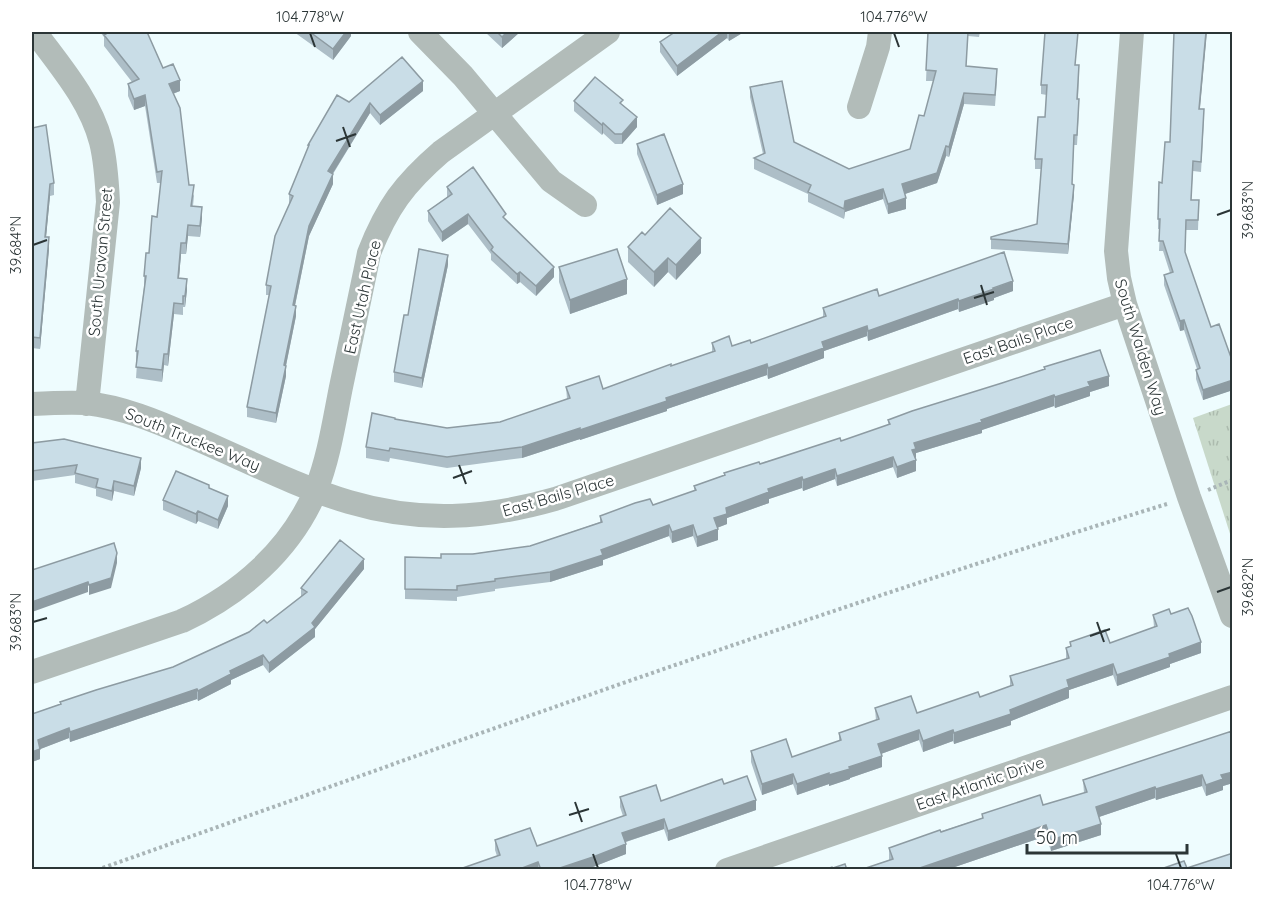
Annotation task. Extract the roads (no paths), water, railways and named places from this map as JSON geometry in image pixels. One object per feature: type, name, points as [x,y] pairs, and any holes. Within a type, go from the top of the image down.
[{"type":"street","name":"South Uravan Street","points":[[35,32],[75,85],[90,112],[101,141],[106,171],[108,202],[87,404]]},
{"type":"street","points":[[420,32],[463,76],[551,181],[585,205]]},
{"type":"street","name":"East Utah Place","points":[[316,490],[328,453],[369,253],[380,224],[396,197],[415,174],[441,152],[608,32]]},
{"type":"street","points":[[859,107],[878,47],[880,32]]},
{"type":"street","name":"South Walden Way","points":[[1132,32],[1116,251],[1119,278],[1125,304],[1189,497],[1233,616]]},
{"type":"street","name":"East Bails Place","points":[[316,490],[348,502],[417,515],[452,517],[521,508],[555,499],[1125,304]]},
{"type":"street","name":"South Truckee Way","points":[[32,404],[61,402],[120,410],[157,422],[316,490]]},
{"type":"street","points":[[32,672],[182,621],[237,590],[257,573],[283,545],[316,490]]},
{"type":"street","name":"East Atlantic Drive","points":[[727,870],[1233,697]]}]
